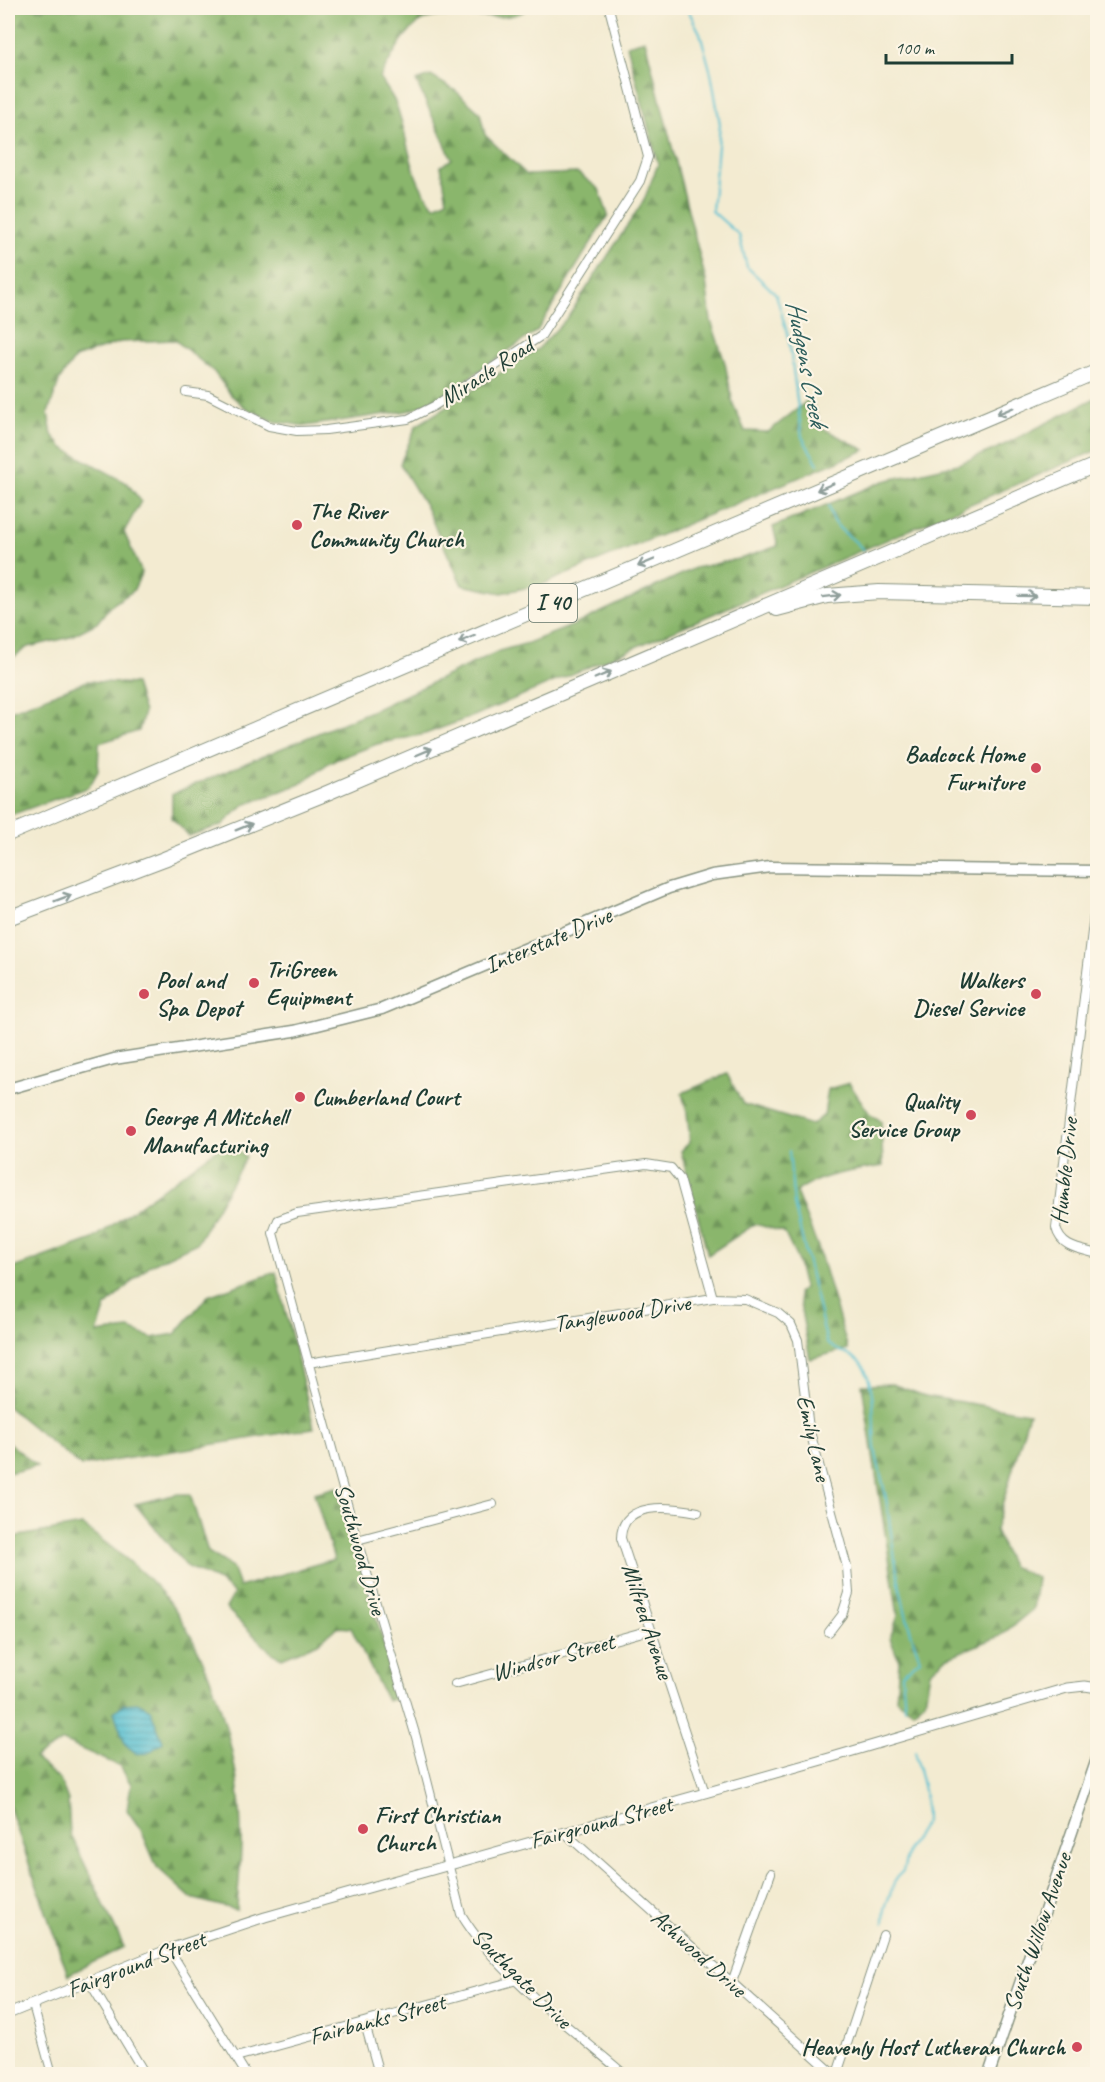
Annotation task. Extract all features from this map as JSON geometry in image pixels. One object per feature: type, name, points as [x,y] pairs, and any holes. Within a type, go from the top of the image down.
[{"type":"highway","points":[[1033,399],[1098,362]]},
{"type":"highway","name":"I 40","points":[[8,834],[1098,371]]},
{"type":"highway","points":[[8,918],[153,864],[320,796],[1098,464]]},
{"type":"highway","points":[[734,619],[827,596],[879,592],[1098,597]]},
{"type":"main road","name":"Interstate Drive","points":[[8,1089],[114,1059],[294,1031],[382,1009],[669,888],[712,875],[770,867],[1098,871]]},
{"type":"main road","name":"South Willow Avenue","points":[[989,2074],[1093,1782],[1098,1756]]},
{"type":"street","name":"Miracle Road","points":[[186,392],[208,395],[269,426],[297,431],[326,430],[408,419],[434,406],[541,336],[640,182],[648,157],[609,8]]},
{"type":"street","name":"Humble Drive","points":[[1098,882],[1056,1228],[1058,1238],[1068,1246],[1098,1254]]},
{"type":"street","name":"Tanglewood Drive","points":[[273,1233],[278,1220],[297,1213],[658,1164],[671,1168],[683,1186],[713,1298],[308,1363]]},
{"type":"street","name":"Southwood Drive","points":[[273,1233],[357,1540],[416,1737],[450,1863]]},
{"type":"street","name":"Emily Lane","points":[[713,1298],[745,1299],[778,1312],[790,1324],[798,1340],[809,1428],[847,1567],[849,1593],[842,1615],[829,1632]]},
{"type":"street","points":[[357,1540],[493,1504]]},
{"type":"street","name":"Milfred Avenue","points":[[698,1512],[674,1507],[647,1508],[628,1518],[622,1527],[621,1538],[705,1793]]},
{"type":"street","name":"Windsor Street","points":[[455,1684],[650,1630]]},
{"type":"street","name":"Fairground Street","points":[[8,2014],[169,1949],[265,1917],[1067,1688],[1085,1686],[1098,1688]]},
{"type":"street","name":"Ashwood Drive","points":[[564,1832],[836,2074]]},
{"type":"street","name":"Southgate Drive","points":[[450,1863],[461,1914],[472,1932],[517,1980],[624,2074]]},
{"type":"street","points":[[732,1982],[771,1873]]},
{"type":"street","points":[[836,2074],[883,1935]]},
{"type":"street","points":[[169,1949],[246,2074]]},
{"type":"street","name":"Fairbanks Street","points":[[236,2057],[364,2024],[517,1980]]},
{"type":"street","points":[[89,1981],[145,2074]]},
{"type":"street","points":[[33,2005],[52,2074]]},
{"type":"street","points":[[364,2024],[379,2074]]},
{"type":"green space","points":[[8,8],[528,8],[519,14],[506,16],[431,18],[414,27],[397,48],[380,78],[395,102],[419,182],[434,206],[447,200],[441,166],[452,159],[416,81],[431,76],[456,91],[480,113],[485,135],[527,175],[578,173],[599,189],[608,215],[537,331],[432,403],[407,411],[305,426],[273,421],[246,408],[231,395],[214,372],[175,340],[120,342],[75,358],[60,379],[48,413],[52,435],[63,448],[127,483],[141,501],[124,532],[142,573],[133,591],[110,606],[97,623],[67,638],[28,647],[8,661]]},
{"type":"green space","points":[[645,40],[706,281],[711,321],[725,363],[733,404],[745,431],[768,432],[810,399],[822,428],[865,450],[543,584],[502,593],[462,585],[425,505],[400,464],[416,426],[538,349],[568,317],[644,200],[658,164],[627,45]]},
{"type":"green space","points":[[1097,397],[1097,450],[474,716],[425,734],[377,744],[330,762],[300,784],[244,805],[222,825],[189,836],[172,818],[172,794],[376,709],[499,651],[528,643],[574,625],[695,568],[743,558],[778,546],[773,527],[884,481],[958,464],[996,449]]},
{"type":"green space","points":[[87,681],[135,684],[144,712],[139,731],[99,743],[98,771],[89,787],[8,816],[8,712]]},
{"type":"green space","points":[[727,1074],[743,1104],[812,1125],[824,1115],[828,1089],[849,1083],[869,1113],[881,1121],[883,1166],[826,1177],[796,1192],[818,1247],[848,1349],[810,1359],[798,1293],[804,1288],[797,1259],[784,1232],[755,1224],[708,1255],[681,1151],[690,1142],[687,1112],[682,1093]]},
{"type":"green space","points":[[227,1142],[246,1157],[197,1243],[150,1265],[106,1306],[97,1333],[129,1329],[152,1338],[175,1334],[208,1296],[276,1272],[314,1428],[81,1466],[8,1407],[8,1270],[93,1239]]},
{"type":"green space","points":[[892,1384],[925,1396],[1029,1413],[995,1530],[1011,1566],[1037,1578],[1033,1609],[1000,1636],[946,1658],[930,1672],[925,1701],[913,1711],[896,1699],[899,1661],[890,1638],[898,1616],[862,1385]]},
{"type":"green space","points":[[8,1442],[37,1466],[8,1473]]},
{"type":"green space","points":[[337,1487],[400,1698],[387,1701],[351,1628],[337,1627],[318,1643],[282,1658],[272,1653],[226,1608],[234,1594],[219,1581],[187,1567],[135,1504],[178,1494],[190,1494],[208,1552],[232,1567],[239,1587],[334,1559],[314,1493]]},
{"type":"green space","points":[[82,1525],[153,1583],[180,1617],[195,1645],[209,1675],[229,1738],[239,1802],[241,1852],[237,1910],[191,1898],[157,1867],[141,1830],[127,1810],[131,1784],[120,1766],[63,1741],[34,1758],[60,1780],[68,1800],[70,1833],[124,1947],[68,1975],[8,1803],[8,1538]]},
{"type":"water","points":[[139,1703],[150,1709],[163,1742],[148,1753],[137,1754],[125,1744],[114,1712],[124,1704]]},
{"type":"waterway","name":"Hudgens Creek","points":[[687,8],[700,33],[711,73],[720,124],[712,211],[739,235],[747,267],[776,294],[789,340],[802,437],[818,464]]},
{"type":"waterway","points":[[829,506],[834,522],[864,551]]},
{"type":"waterway","points":[[789,1151],[794,1204],[827,1343],[861,1363],[871,1388],[875,1449],[886,1498],[898,1580],[907,1620],[920,1659],[902,1674],[905,1708]]},
{"type":"waterway","points":[[884,1923],[885,1908],[896,1878],[903,1871],[909,1848],[926,1821],[925,1795],[915,1751]]},
{"type":"place","name":"The River Community Church","points":[[297,525]]},
{"type":"place","name":"Badcock Home Furniture","points":[[1036,768]]},
{"type":"place","name":"TriGreen Equipment","points":[[254,983]]},
{"type":"place","name":"Pool and Spa Depot","points":[[144,994]]},
{"type":"place","name":"Walkers Diesel Service","points":[[1036,994]]},
{"type":"place","name":"Cumberland Court","points":[[300,1097]]},
{"type":"place","name":"Quality Service Group","points":[[971,1115]]},
{"type":"place","name":"George A Mitchell Manufacturing","points":[[131,1131]]},
{"type":"place","name":"First Christian Church","points":[[363,1829]]},
{"type":"place","name":"Heavenly Host Lutheran Church","points":[[1077,2047]]}]
